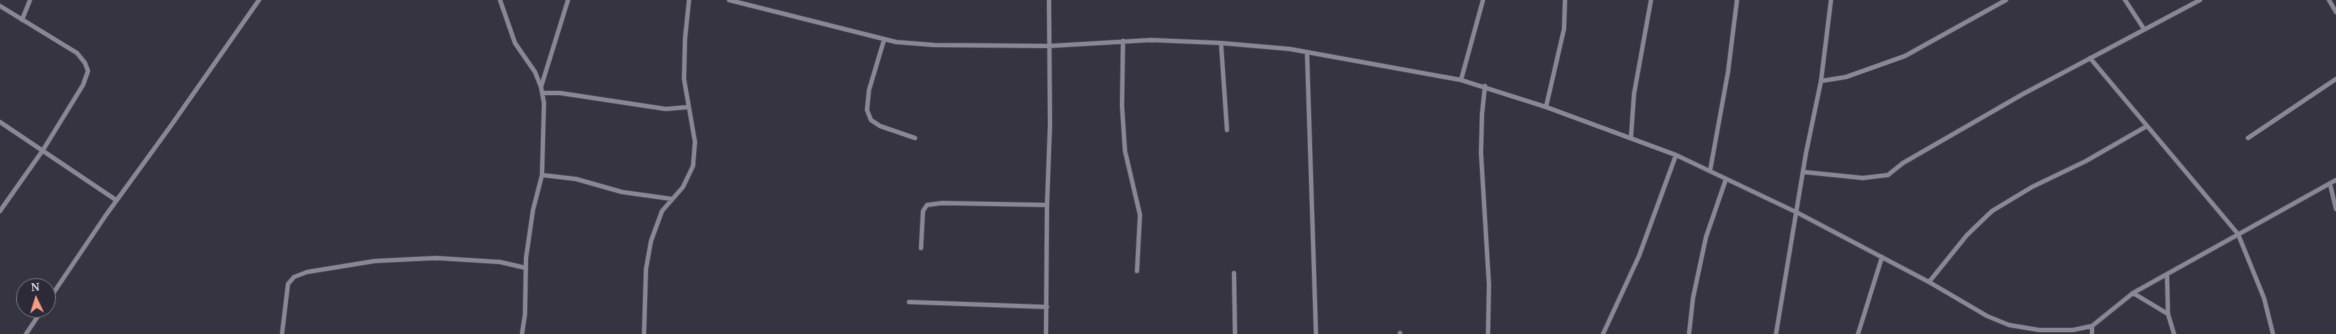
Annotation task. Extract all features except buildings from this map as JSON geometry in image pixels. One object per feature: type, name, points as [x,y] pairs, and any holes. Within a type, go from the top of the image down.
[{"type":"street","points":[[22,20],[30,0]]},
{"type":"street","points":[[56,289],[116,200],[170,127],[259,0]]},
{"type":"street","points":[[500,0],[515,43],[535,72],[542,93],[544,140],[542,175],[534,210],[526,268],[525,314],[522,334]]},
{"type":"street","points":[[541,87],[568,0]]},
{"type":"street","points":[[644,334],[646,269],[651,241],[662,211],[683,187],[693,166],[695,142],[684,79],[684,39],[689,0]]},
{"type":"street","points":[[729,0],[884,40],[934,45],[1049,46],[1123,41],[1221,44],[1307,52],[1461,80],[1486,86],[1630,137],[1676,155],[1798,213],[1929,282],[1987,316],[2009,325],[2039,330],[2073,330],[2092,326],[2133,294],[2336,180]]},
{"type":"street","points":[[1046,334],[1047,205],[1050,125],[1049,0]]},
{"type":"street","points":[[1461,80],[1483,0]]},
{"type":"street","points":[[1546,107],[1564,29],[1565,0]]},
{"type":"street","points":[[1630,137],[1634,94],[1651,0]]},
{"type":"street","points":[[1710,171],[1728,72],[1737,0]]},
{"type":"street","points":[[1776,334],[1821,81],[1831,0]]},
{"type":"street","points":[[1821,81],[1846,77],[1905,56],[2006,0]]},
{"type":"street","points":[[2125,0],[2144,29]]},
{"type":"street","points":[[1804,172],[1864,178],[1888,175],[1903,163],[1950,135],[2090,58],[2200,0]]},
{"type":"street","points":[[2329,0],[2336,12]]},
{"type":"street","points":[[0,6],[77,53],[85,63],[88,72],[83,86],[42,150],[0,211]]},
{"type":"street","points":[[884,40],[869,90],[867,110],[871,120],[880,126],[915,138]]},
{"type":"street","points":[[1123,41],[1122,106],[1125,151],[1140,215],[1137,271]]},
{"type":"street","points":[[1221,44],[1227,130]]},
{"type":"street","points":[[1307,52],[1316,334]]},
{"type":"street","points":[[2090,58],[2238,234],[2264,298],[2273,334]]},
{"type":"street","points":[[2248,138],[2336,79]]},
{"type":"street","points":[[1486,86],[1482,114],[1481,153],[1489,285],[1488,334]]},
{"type":"street","points":[[542,93],[560,93],[666,109],[689,107]]},
{"type":"street","points":[[0,122],[116,200]]},
{"type":"street","points":[[1929,282],[1967,235],[1992,211],[2032,187],[2086,161],[2147,126]]},
{"type":"street","points":[[1604,334],[1639,256],[1676,155]]},
{"type":"street","points":[[542,175],[576,179],[622,192],[672,199]]},
{"type":"street","points":[[1689,334],[1694,298],[1706,237],[1726,179]]},
{"type":"street","points":[[2330,184],[2336,209]]},
{"type":"street","points":[[921,248],[923,211],[927,205],[942,203],[1047,205]]},
{"type":"street","points":[[1858,334],[1882,257]]},
{"type":"street","points":[[282,334],[288,284],[294,277],[307,272],[375,261],[436,258],[500,262],[526,268]]},
{"type":"street","points":[[1234,273],[1235,334]]},
{"type":"street","points":[[2167,274],[2168,314],[2174,334]]},
{"type":"street","points":[[2133,294],[2168,314]]},
{"type":"street","points":[[910,302],[1047,306]]},
{"type":"street","points":[[26,334],[37,318]]},
{"type":"street","points":[[2092,326],[2092,334]]}]
